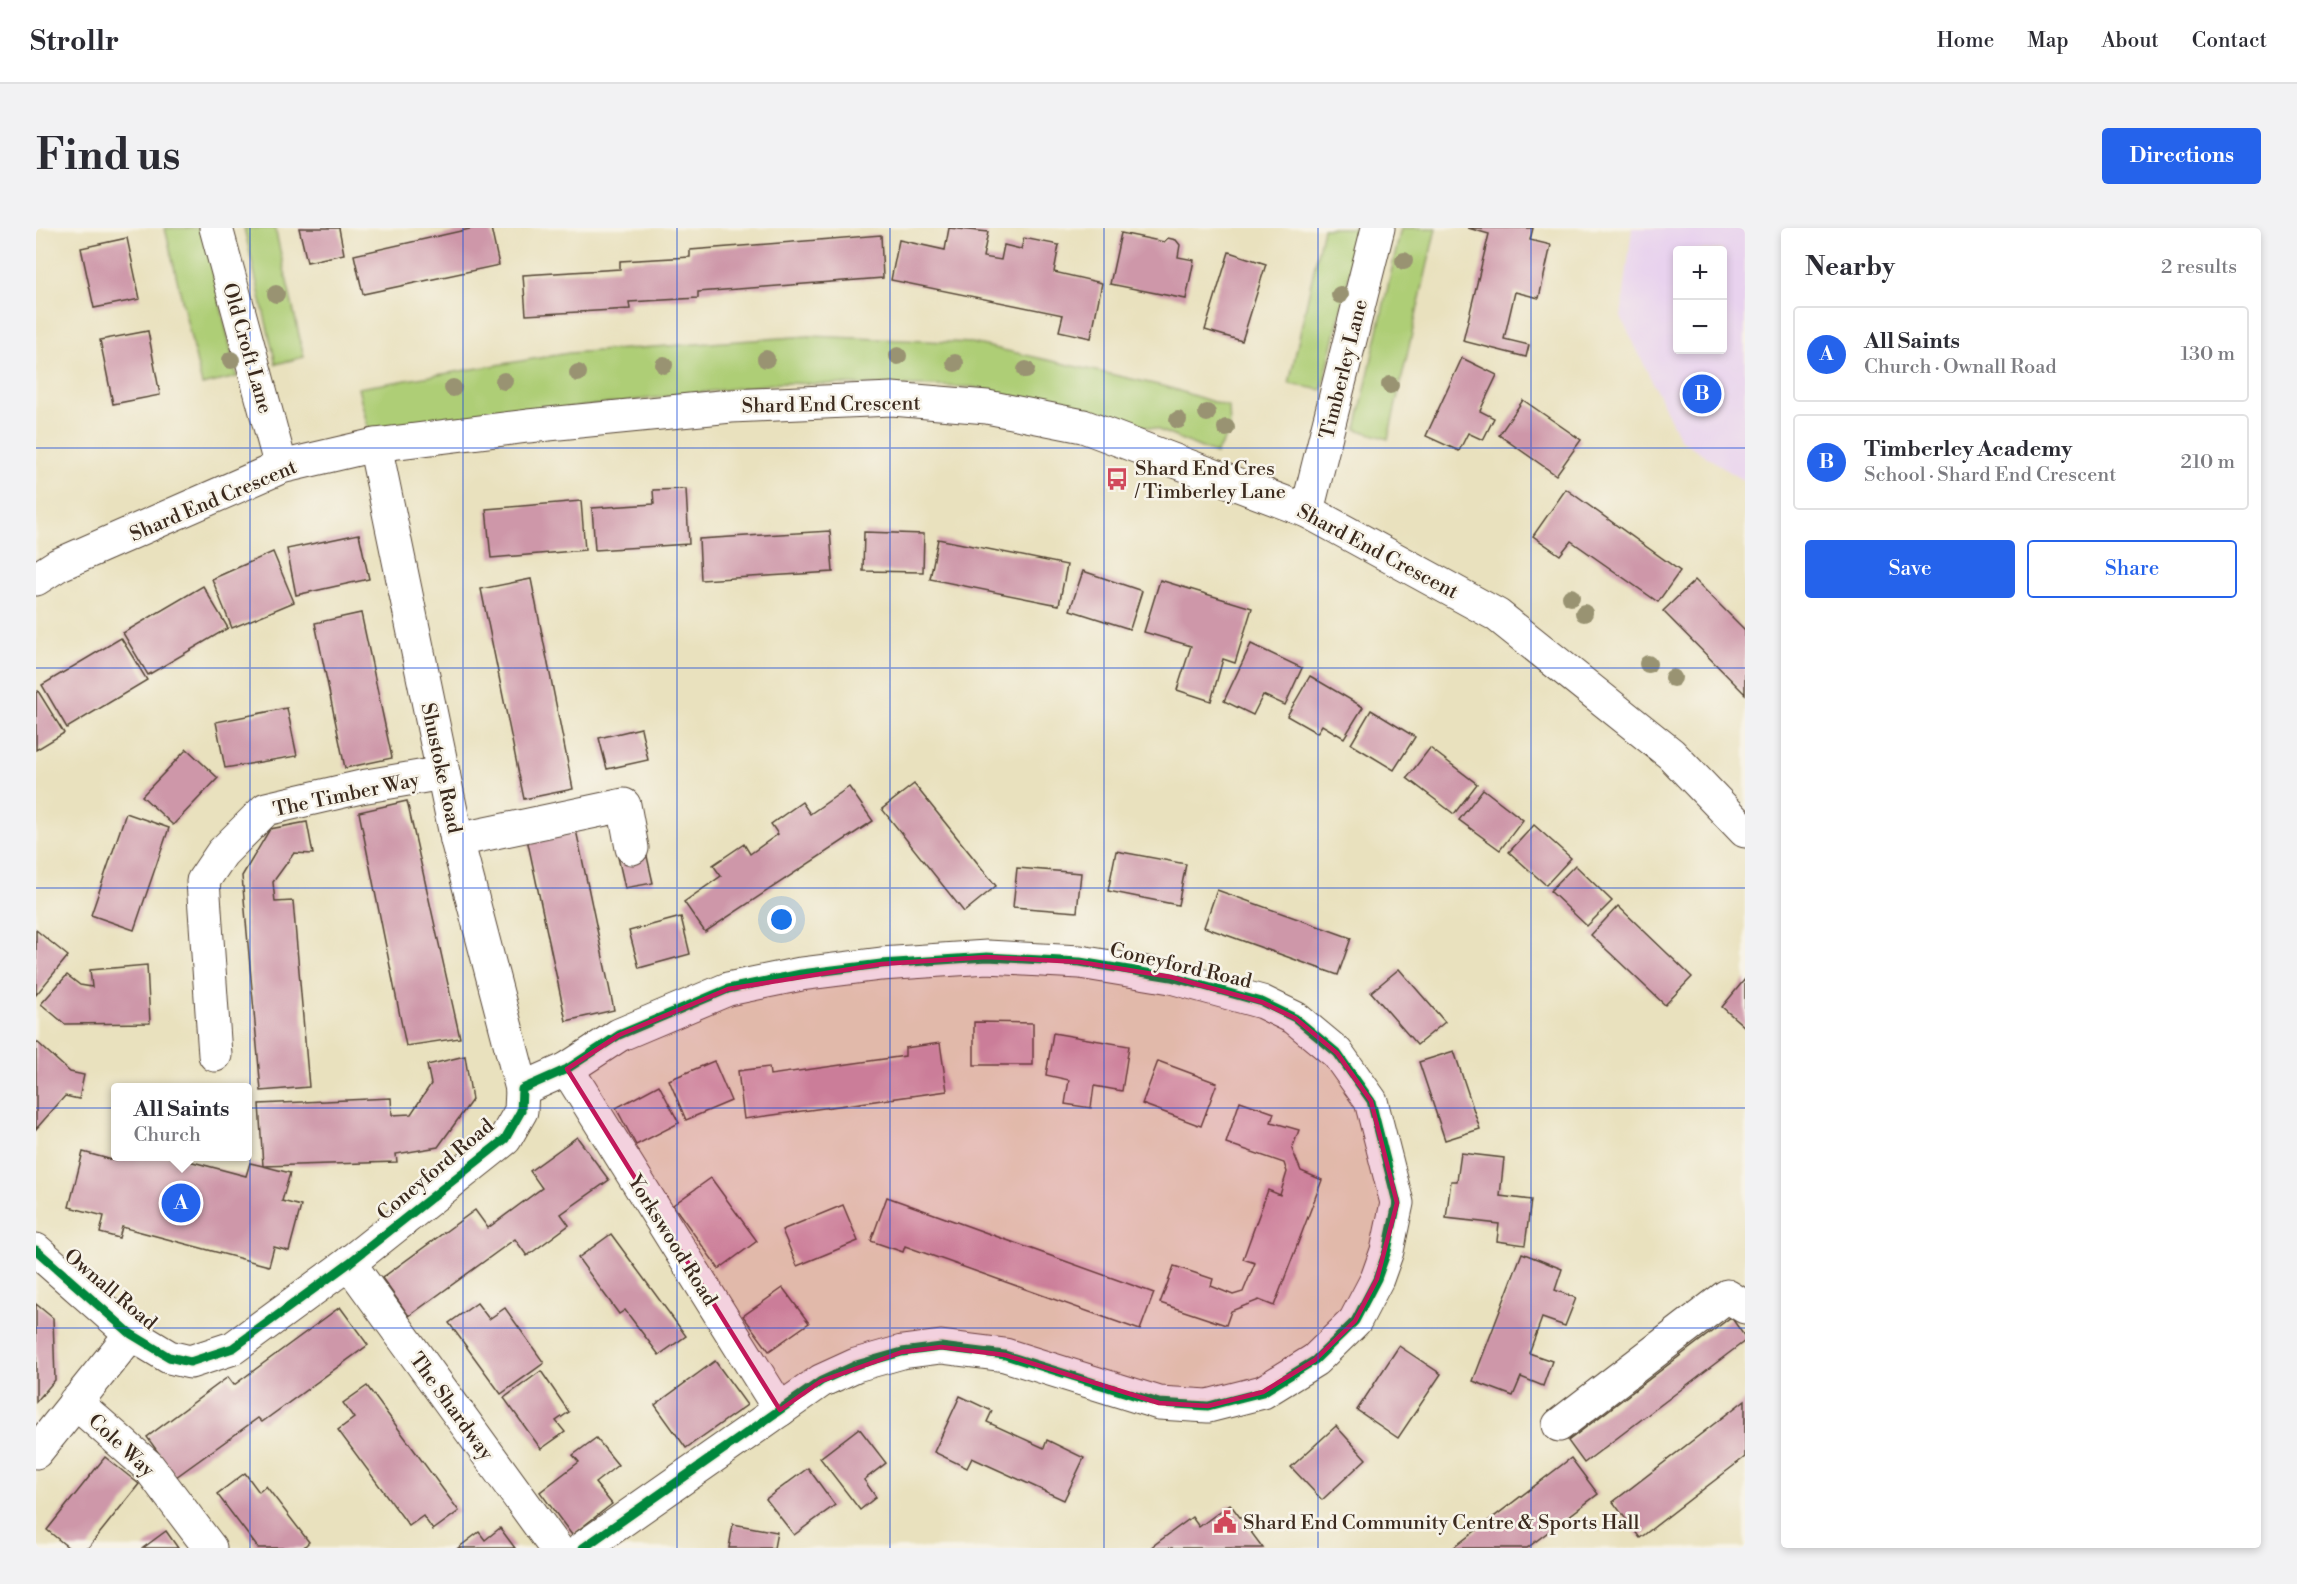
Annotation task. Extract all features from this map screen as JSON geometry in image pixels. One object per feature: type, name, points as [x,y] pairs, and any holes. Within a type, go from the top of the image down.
[{"type":"street","name":"Old Croft Lane","points":[[216,228],[281,467]]},
{"type":"street","name":"Timberley Lane","points":[[1307,511],[1378,228]]},
{"type":"street","name":"Shard End Crescent","points":[[36,579],[58,565],[281,467],[375,445],[528,426],[732,406],[892,399],[987,407],[1083,426],[1307,511],[1497,615],[1671,754],[1745,831]]},
{"type":"street","name":"Shustoke Road","points":[[375,445],[457,840],[522,1089]]},
{"type":"street","name":"The Timber Way","points":[[215,1055],[203,881],[222,853],[266,810],[361,787],[443,773]]},
{"type":"street","points":[[457,840],[621,792],[632,848]]},
{"type":"street","name":"Coneyford Road","points":[[233,1348],[349,1263],[505,1139],[521,1111],[522,1089],[567,1069],[619,1035],[728,989],[801,974],[869,965],[987,957],[1080,962],[1171,977],[1262,1002],[1295,1018],[1337,1053],[1371,1101],[1397,1203],[1387,1251],[1377,1279],[1355,1321],[1315,1360],[1263,1392],[1208,1406],[1159,1403],[1005,1354],[941,1347],[902,1352],[856,1365],[821,1381],[583,1548]]},
{"type":"street","name":"Yorkswood Road","points":[[567,1069],[780,1410]]},
{"type":"street","name":"Ownall Road","points":[[36,1250],[131,1334],[169,1357],[190,1362],[233,1348]]},
{"type":"street","name":"The Shardway","points":[[349,1263],[556,1548]]},
{"type":"street","points":[[1559,1425],[1727,1296],[1745,1307]]},
{"type":"street","points":[[36,1452],[131,1334]]},
{"type":"street","name":"Cole Way","points":[[75,1402],[148,1466],[210,1548]]},
{"type":"highlighted area","points":[[987,957],[1080,962],[1171,977],[1262,1002],[1295,1018],[1337,1053],[1371,1101],[1397,1203],[1377,1279],[1355,1321],[1315,1360],[1263,1392],[1208,1406],[1159,1403],[1005,1355],[941,1347],[902,1352],[821,1381],[780,1410],[567,1069],[619,1035],[728,989],[881,964]]},
{"type":"shaded area","points":[[1632,228],[1745,228],[1745,482],[1680,439],[1621,317]]},
{"type":"green space","points":[[165,228],[203,228],[237,377],[202,385]]},
{"type":"green space","points":[[244,228],[275,228],[304,357],[276,364]]},
{"type":"green space","points":[[1323,228],[1360,228],[1322,390],[1289,384]]},
{"type":"green space","points":[[1401,228],[1436,228],[1388,439],[1356,429]]},
{"type":"green space","points":[[809,336],[972,343],[1167,387],[1229,407],[1230,430],[1216,454],[1156,429],[972,387],[781,383],[369,432],[358,388],[569,353]]},
{"type":"building","points":[[299,228],[339,228],[344,254],[307,262]]},
{"type":"building","points":[[474,228],[491,228],[499,265],[363,294],[354,255]]},
{"type":"building","points":[[949,228],[988,232],[983,257],[1001,260],[1004,245],[1021,249],[1024,238],[1059,245],[1054,272],[1102,283],[1091,338],[1059,331],[1063,315],[891,280],[899,240],[945,250]]},
{"type":"building","points":[[1468,228],[1533,228],[1530,240],[1551,245],[1539,298],[1515,292],[1504,339],[1529,345],[1526,357],[1463,341],[1489,234]]},
{"type":"building","points":[[1121,233],[1164,242],[1168,238],[1176,240],[1180,245],[1178,257],[1194,260],[1186,299],[1110,284]]},
{"type":"building","points":[[881,235],[883,278],[698,292],[698,298],[629,302],[630,309],[526,315],[523,275],[620,269],[620,261],[690,257],[690,250]]},
{"type":"building","points":[[127,238],[140,299],[94,308],[81,248]]},
{"type":"building","points":[[1229,252],[1266,264],[1242,341],[1205,330]]},
{"type":"building","points":[[148,331],[160,395],[113,404],[100,340]]},
{"type":"building","points":[[1462,358],[1497,375],[1480,411],[1494,418],[1483,440],[1468,433],[1459,451],[1426,436]]},
{"type":"building","points":[[1523,400],[1581,440],[1556,475],[1499,435]]},
{"type":"building","points":[[686,489],[689,544],[595,550],[592,508],[654,504],[653,490]]},
{"type":"building","points":[[1566,489],[1680,571],[1658,602],[1571,541],[1560,555],[1533,536]]},
{"type":"building","points":[[581,501],[585,550],[491,558],[486,509]]},
{"type":"building","points":[[830,531],[833,572],[701,580],[699,539]]},
{"type":"building","points":[[864,532],[924,534],[923,572],[863,571]]},
{"type":"building","points":[[359,534],[369,579],[296,595],[287,549]]},
{"type":"building","points":[[938,539],[1067,565],[1059,605],[930,579]]},
{"type":"building","points":[[273,552],[294,602],[232,628],[212,579]]},
{"type":"building","points":[[1083,571],[1142,591],[1130,629],[1070,610]]},
{"type":"building","points":[[531,579],[573,789],[524,799],[481,589]]},
{"type":"building","points":[[1160,580],[1252,608],[1235,663],[1223,659],[1211,701],[1177,690],[1191,646],[1144,632]]},
{"type":"building","points":[[1695,580],[1745,630],[1745,694],[1663,611]]},
{"type":"building","points":[[203,586],[228,628],[148,675],[123,633]]},
{"type":"building","points":[[361,613],[392,758],[345,768],[315,623]]},
{"type":"building","points":[[121,638],[147,680],[67,728],[42,685]]},
{"type":"building","points":[[1251,644],[1302,668],[1285,705],[1263,695],[1253,715],[1224,701]]},
{"type":"building","points":[[1310,676],[1363,707],[1344,738],[1322,725],[1317,733],[1287,716]]},
{"type":"building","points":[[38,691],[64,733],[36,750],[36,693]]},
{"type":"building","points":[[287,708],[297,756],[225,768],[216,722]]},
{"type":"building","points":[[1371,710],[1415,737],[1394,770],[1351,744]]},
{"type":"building","points":[[641,728],[648,760],[607,769],[599,738]]},
{"type":"building","points":[[1430,748],[1477,784],[1454,814],[1407,778]]},
{"type":"building","points":[[187,749],[218,778],[173,825],[142,796]]},
{"type":"building","points":[[914,784],[996,886],[964,912],[882,809]]},
{"type":"building","points":[[849,787],[873,821],[705,932],[684,902],[721,876],[713,865],[744,844],[750,854],[778,834],[771,824],[802,802],[810,814]]},
{"type":"building","points":[[1483,789],[1523,820],[1500,850],[1459,820]]},
{"type":"building","points":[[407,801],[460,1038],[406,1046],[359,812]]},
{"type":"building","points":[[126,813],[169,828],[134,930],[91,915]]},
{"type":"building","points":[[307,822],[313,854],[294,853],[273,882],[275,902],[293,901],[309,1087],[261,1091],[242,876],[270,829]]},
{"type":"building","points":[[575,825],[614,1010],[566,1021],[526,834]]},
{"type":"building","points":[[1534,825],[1571,858],[1546,885],[1509,852]]},
{"type":"building","points":[[1116,851],[1186,864],[1178,905],[1108,891]]},
{"type":"building","points":[[646,852],[653,883],[625,888],[618,857]]},
{"type":"building","points":[[1575,865],[1612,901],[1587,926],[1550,891]]},
{"type":"building","points":[[1017,868],[1081,873],[1077,912],[1013,907]]},
{"type":"building","points":[[1217,890],[1351,938],[1338,975],[1204,927]]},
{"type":"building","points":[[1618,906],[1692,977],[1665,1005],[1591,935]]},
{"type":"building","points":[[681,917],[690,954],[639,968],[629,931]]},
{"type":"building","points":[[36,930],[68,956],[36,995]]},
{"type":"building","points":[[147,965],[150,1023],[65,1024],[41,1004],[67,975],[80,985],[92,987],[90,970]]},
{"type":"building","points":[[1399,969],[1445,1022],[1417,1045],[1371,992]]},
{"type":"building","points":[[1745,979],[1745,1027],[1722,1007]]},
{"type":"building","points":[[974,1022],[1033,1023],[1033,1065],[974,1065]]},
{"type":"building","points":[[1053,1033],[1129,1046],[1122,1091],[1094,1086],[1091,1108],[1065,1104],[1069,1080],[1046,1075]]},
{"type":"building","points":[[36,1041],[70,1072],[84,1075],[79,1099],[65,1096],[36,1129]]},
{"type":"building","points":[[940,1043],[947,1091],[744,1119],[738,1071],[769,1067],[770,1075],[905,1056],[905,1048]]},
{"type":"building","points":[[1454,1051],[1480,1129],[1445,1140],[1419,1062]]},
{"type":"building","points":[[465,1056],[472,1100],[438,1147],[396,1154],[397,1162],[263,1166],[259,1104],[391,1098],[392,1115],[411,1114],[431,1084],[427,1065]]},
{"type":"building","points":[[714,1061],[731,1101],[686,1120],[669,1080]]},
{"type":"building","points":[[1158,1061],[1217,1083],[1201,1126],[1142,1104]]},
{"type":"building","points":[[659,1085],[679,1123],[636,1145],[616,1108]]},
{"type":"building","points":[[1240,1101],[1274,1113],[1271,1122],[1299,1130],[1292,1149],[1301,1171],[1322,1180],[1274,1306],[1259,1300],[1231,1311],[1226,1325],[1160,1303],[1174,1266],[1213,1279],[1211,1286],[1233,1295],[1243,1292],[1255,1263],[1243,1259],[1268,1190],[1280,1195],[1287,1172],[1284,1163],[1226,1143]]},
{"type":"building","points":[[577,1137],[609,1180],[561,1214],[569,1225],[527,1256],[515,1239],[409,1316],[382,1278],[475,1210],[488,1228],[542,1188],[530,1171]]},
{"type":"building","points":[[83,1152],[111,1161],[189,1161],[246,1176],[250,1163],[290,1173],[282,1201],[301,1206],[289,1251],[274,1247],[269,1266],[122,1227],[119,1238],[100,1233],[104,1216],[69,1207]]},
{"type":"building","points":[[1461,1153],[1504,1158],[1500,1196],[1531,1200],[1525,1245],[1497,1241],[1499,1224],[1446,1218],[1451,1181],[1457,1181]]},
{"type":"building","points":[[711,1178],[757,1241],[719,1269],[673,1205]]},
{"type":"building","points":[[887,1197],[1154,1293],[1140,1330],[905,1246],[903,1252],[871,1241]]},
{"type":"building","points":[[843,1205],[858,1241],[797,1266],[782,1230]]},
{"type":"building","points":[[611,1234],[686,1336],[659,1355],[625,1310],[619,1314],[578,1258]]},
{"type":"building","points":[[1522,1253],[1562,1269],[1555,1290],[1576,1298],[1565,1326],[1542,1318],[1529,1353],[1552,1361],[1543,1386],[1521,1377],[1513,1396],[1473,1381]]},
{"type":"building","points":[[783,1288],[809,1323],[769,1351],[743,1316]]},
{"type":"building","points":[[477,1303],[489,1319],[505,1308],[544,1363],[501,1394],[449,1323]]},
{"type":"building","points":[[36,1304],[53,1318],[55,1380],[36,1402]]},
{"type":"building","points":[[340,1307],[368,1345],[262,1422],[258,1418],[176,1477],[147,1437],[228,1377],[234,1385]]},
{"type":"building","points":[[1731,1317],[1745,1337],[1745,1341],[1584,1463],[1568,1441]]},
{"type":"building","points":[[1399,1346],[1441,1374],[1398,1438],[1357,1410]]},
{"type":"building","points":[[715,1361],[747,1405],[686,1448],[655,1405]]},
{"type":"building","points":[[541,1371],[569,1412],[556,1421],[565,1432],[541,1449],[504,1398]]},
{"type":"building","points":[[367,1386],[459,1511],[433,1530],[423,1516],[409,1526],[338,1430],[354,1418],[343,1403]]},
{"type":"building","points":[[960,1396],[992,1411],[987,1422],[1044,1448],[1047,1440],[1084,1458],[1064,1500],[972,1458],[967,1468],[934,1452]]},
{"type":"building","points":[[1745,1400],[1745,1457],[1640,1538],[1613,1502]]},
{"type":"building","points":[[1336,1426],[1366,1459],[1322,1500],[1291,1467]]},
{"type":"building","points":[[859,1428],[886,1463],[864,1480],[876,1497],[860,1510],[820,1458]]},
{"type":"building","points":[[596,1438],[618,1465],[595,1483],[612,1504],[572,1535],[540,1492],[579,1462],[573,1455]]},
{"type":"building","points":[[105,1457],[139,1484],[88,1548],[69,1548],[47,1530]]},
{"type":"building","points":[[1571,1458],[1598,1494],[1527,1548],[1453,1548]]},
{"type":"building","points":[[808,1468],[835,1505],[794,1535],[766,1499]]},
{"type":"building","points":[[245,1473],[259,1492],[266,1486],[309,1542],[303,1548],[258,1548],[217,1494]]},
{"type":"building","name":"Shard End Community Centre & Sports Hall","points":[[1230,1504],[1263,1548],[1150,1548],[1192,1517],[1199,1527]]},
{"type":"building","points":[[733,1524],[777,1532],[774,1548],[729,1548]]},
{"type":"building","points":[[500,1528],[515,1548],[458,1548],[479,1532],[485,1540]]},
{"type":"building","points":[[166,1531],[178,1548],[143,1548]]},
{"type":"cycle path","points":[[36,1250],[131,1334],[169,1357],[190,1362],[233,1348],[349,1263],[505,1139],[521,1111],[522,1089],[567,1069],[619,1035],[728,989],[801,974],[881,964],[987,957],[1080,962],[1171,977],[1262,1002],[1295,1018],[1337,1053],[1371,1101],[1397,1203],[1387,1251],[1377,1279],[1355,1321],[1315,1360],[1263,1392],[1208,1406],[1159,1403],[1005,1355],[941,1347],[902,1352],[856,1365],[821,1381],[583,1548]]},
{"type":"place","name":"Timberley Academy","points":[[1702,394]]},
{"type":"place","name":"Shard End Cres / Timberley Lane","points":[[1117,479]]},
{"type":"place","name":"All Saints","points":[[181,1203]]},
{"type":"place","name":"Shard End Community Centre & Sports Hall","points":[[1225,1522]]}]
